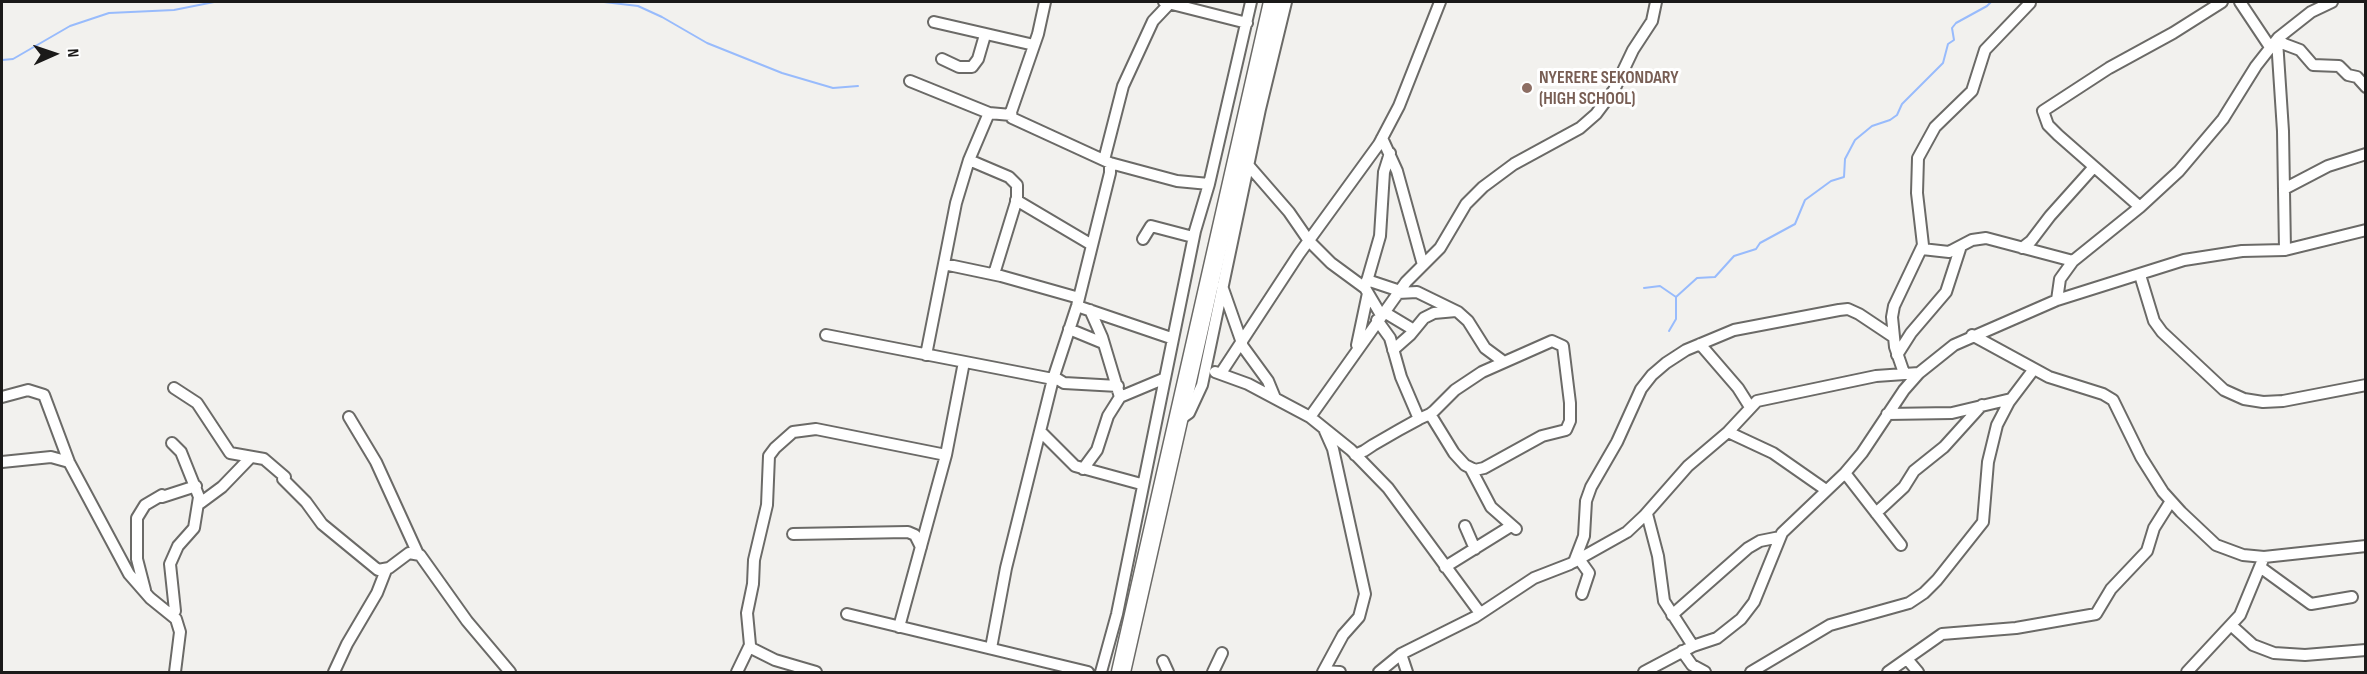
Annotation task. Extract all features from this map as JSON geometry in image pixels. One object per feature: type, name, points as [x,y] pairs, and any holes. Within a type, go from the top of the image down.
[{"type":"highway","points":[[1123,664],[1125,616],[1179,420],[1273,2]]},
{"type":"street","points":[[1011,115],[1046,2]]},
{"type":"street","points":[[991,648],[997,603],[1053,378],[1078,302],[1110,173],[1107,161],[1123,86],[1153,21],[1167,2],[1247,23]]},
{"type":"street","points":[[1101,672],[1107,650],[1125,616],[1141,484],[1193,237],[1209,184],[1251,2]]},
{"type":"street","points":[[1179,420],[1196,402],[1206,370],[1222,285],[1286,2]]},
{"type":"street","points":[[1221,373],[1309,241],[1382,138],[1399,106],[1440,2]]},
{"type":"street","points":[[1310,417],[1380,316],[1440,248],[1466,204],[1483,187],[1514,164],[1580,128],[1596,114],[1614,90],[1652,21],[1656,2]]},
{"type":"street","points":[[2140,207],[2048,125],[2043,111],[2109,68],[2173,33],[2222,2]]},
{"type":"street","points":[[2240,2],[2275,42],[2300,50],[2313,65],[2338,66],[2366,87]]},
{"type":"street","points":[[2057,300],[2060,279],[2073,261],[2140,207],[2179,171],[2223,120],[2275,42],[2311,12],[2332,2]]},
{"type":"street","points":[[1904,373],[1892,336],[1894,306],[1922,249],[1916,170],[1922,147],[1942,119],[1972,91],[1985,50],[2030,3]]},
{"type":"street","points":[[934,22],[1034,45]]},
{"type":"street","points":[[942,59],[959,68],[972,67],[978,59],[985,35]]},
{"type":"street","points":[[2275,42],[2284,189],[2285,250]]},
{"type":"street","points":[[910,81],[990,113],[1011,115],[1016,122],[1107,161],[1177,180],[1209,184]]},
{"type":"street","points":[[926,355],[939,300],[956,203],[969,160],[990,113]]},
{"type":"street","points":[[1382,138],[1390,153],[1423,265]]},
{"type":"street","points":[[1357,348],[1366,287],[1380,236],[1384,172],[1390,153]]},
{"type":"street","points":[[2284,189],[2328,166],[2366,154]]},
{"type":"street","points":[[969,160],[1015,180],[1018,190],[994,274]]},
{"type":"street","points":[[1249,166],[1289,212],[1309,241],[1331,263],[1366,287],[1421,294],[1456,311],[1464,316],[1485,348],[1504,362]]},
{"type":"street","points":[[2022,248],[2031,241],[2050,216],[2094,168]]},
{"type":"street","points":[[1016,200],[1092,245]]},
{"type":"street","points":[[1143,239],[1147,229],[1157,226],[1193,237]]},
{"type":"street","points":[[1644,672],[1687,649],[1717,638],[1741,619],[1754,602],[1780,537],[1845,473],[1887,414],[1920,373],[1954,345],[1972,335],[2057,300],[2207,255],[2285,250],[2366,230]]},
{"type":"street","points":[[1922,249],[1937,253],[1960,249],[1972,240],[1986,238],[2073,261]]},
{"type":"street","points":[[1897,355],[1911,333],[1946,292],[1960,249]]},
{"type":"street","points":[[944,264],[994,274],[1078,302],[1090,310],[1171,338]]},
{"type":"street","points":[[2140,274],[2154,321],[2162,332],[2224,390],[2244,399],[2263,402],[2283,401],[2366,385]]},
{"type":"street","points":[[1222,285],[1241,343],[1268,381],[1275,398]]},
{"type":"street","points":[[1366,287],[1386,330],[1419,419]]},
{"type":"street","points":[[1421,294],[1424,318]]},
{"type":"street","points":[[1576,561],[1584,536],[1589,492],[1617,442],[1641,389],[1666,363],[1700,344],[1734,330],[1839,310],[1848,309],[1859,314],[1892,336]]},
{"type":"street","points":[[1083,469],[1097,450],[1119,392],[1090,310]]},
{"type":"street","points":[[1393,350],[1424,318],[1434,313],[1456,311]]},
{"type":"street","points":[[1380,316],[1414,330]]},
{"type":"street","points":[[1069,329],[1103,342]]},
{"type":"street","points":[[826,335],[1119,392],[1163,379]]},
{"type":"street","points":[[1972,335],[2034,369],[2113,400],[2141,457],[2171,501],[2216,545],[2262,562],[2311,604],[2352,597]]},
{"type":"street","points":[[1355,455],[1430,414],[1464,382],[1552,341],[1560,343],[1563,346],[1570,421],[1566,430],[1542,436],[1484,468],[1471,469]]},
{"type":"street","points":[[1700,344],[1738,388],[1750,407]]},
{"type":"street","points":[[899,627],[946,455],[964,362]]},
{"type":"street","points":[[1751,672],[1830,624],[1909,603],[1937,580],[1983,522],[1988,462],[1997,425],[2011,399],[2034,369]]},
{"type":"street","points":[[1206,370],[1221,373],[1310,417],[1355,455],[1388,488],[1480,613]]},
{"type":"street","points":[[1379,672],[1401,654],[1480,613],[1534,578],[1576,561],[1627,532],[1647,514],[1688,466],[1728,432],[1750,407],[1767,398],[1876,376],[1920,373]]},
{"type":"street","points":[[174,388],[197,403],[230,453],[251,456],[270,463],[306,502],[322,524],[352,547],[363,560],[378,570],[386,570]]},
{"type":"street","points":[[2,397],[28,390],[44,395],[69,462],[129,574],[178,625],[180,644],[175,672]]},
{"type":"street","points":[[1887,414],[1942,414],[2011,399]]},
{"type":"street","points":[[1876,513],[1904,487],[1914,471],[1944,447],[1982,405]]},
{"type":"street","points":[[1430,414],[1454,453],[1471,469],[1491,507],[1514,527],[1446,567]]},
{"type":"street","points":[[349,417],[376,462],[418,554],[426,561],[467,621],[506,671]]},
{"type":"street","points":[[1324,428],[1333,449],[1365,594],[1359,616],[1343,635],[1323,671],[1340,672]]},
{"type":"street","points":[[737,672],[749,647],[747,613],[753,584],[754,561],[767,505],[769,456],[775,448],[793,432],[816,429],[946,455]]},
{"type":"street","points":[[1040,430],[1075,466],[1141,484]]},
{"type":"street","points":[[1728,432],[1773,453],[1827,490]]},
{"type":"street","points":[[172,443],[181,452],[196,486],[199,504],[194,528],[172,557],[175,611]]},
{"type":"street","points":[[199,504],[222,487],[251,456]]},
{"type":"street","points":[[2,462],[51,457],[69,462]]},
{"type":"street","points":[[1845,473],[1901,545]]},
{"type":"street","points":[[146,593],[137,559],[137,518],[145,505],[162,496],[196,486]]},
{"type":"street","points":[[1888,672],[1942,634],[2016,628],[2096,614],[2111,589],[2147,551],[2154,528],[2171,501]]},
{"type":"street","points":[[1647,514],[1658,556],[1663,595],[1692,665],[1705,672]]},
{"type":"street","points":[[1465,526],[1475,549]]},
{"type":"street","points":[[793,534],[908,532],[915,535],[921,547]]},
{"type":"street","points":[[1672,615],[1748,548],[1760,541],[1780,537]]},
{"type":"street","points":[[2262,562],[2366,546]]},
{"type":"street","points":[[334,672],[346,644],[377,593],[386,570],[409,553],[418,554]]},
{"type":"street","points":[[1576,561],[1589,573],[1582,594]]},
{"type":"street","points":[[2187,672],[2232,626],[2245,606],[2262,562]]},
{"type":"street","points":[[847,614],[1088,672]]},
{"type":"street","points":[[2232,626],[2253,645],[2274,653],[2305,655],[2366,650]]},
{"type":"street","points":[[749,647],[775,660],[816,672]]},
{"type":"street","points":[[1107,650],[1123,664]]},
{"type":"street","points":[[1213,672],[1222,652]]},
{"type":"street","points":[[1401,654],[1407,672]]},
{"type":"street","points":[[1907,659],[1918,672]]},
{"type":"street","points":[[1163,661],[1168,672]]},
{"type":"waterway","points":[[2,60],[13,59],[70,26],[109,13],[174,10],[214,2]]},
{"type":"waterway","points":[[604,2],[638,6],[707,43],[782,73],[833,88],[858,86]]},
{"type":"waterway","points":[[1676,297],[1697,278],[1715,277],[1734,256],[1756,249],[1760,243],[1795,224],[1805,200],[1831,181],[1844,177],[1845,159],[1855,140],[1872,126],[1897,115],[1902,104],[1943,63],[1948,44],[1954,40],[1952,28],[1956,23],[1991,2]]},
{"type":"waterway","points":[[1644,288],[1660,286],[1676,297],[1676,319],[1669,331]]},
{"type":"place","name":"NYERERE SEKONDARY (HIGH SCHOOL)","points":[[1527,88]]}]
